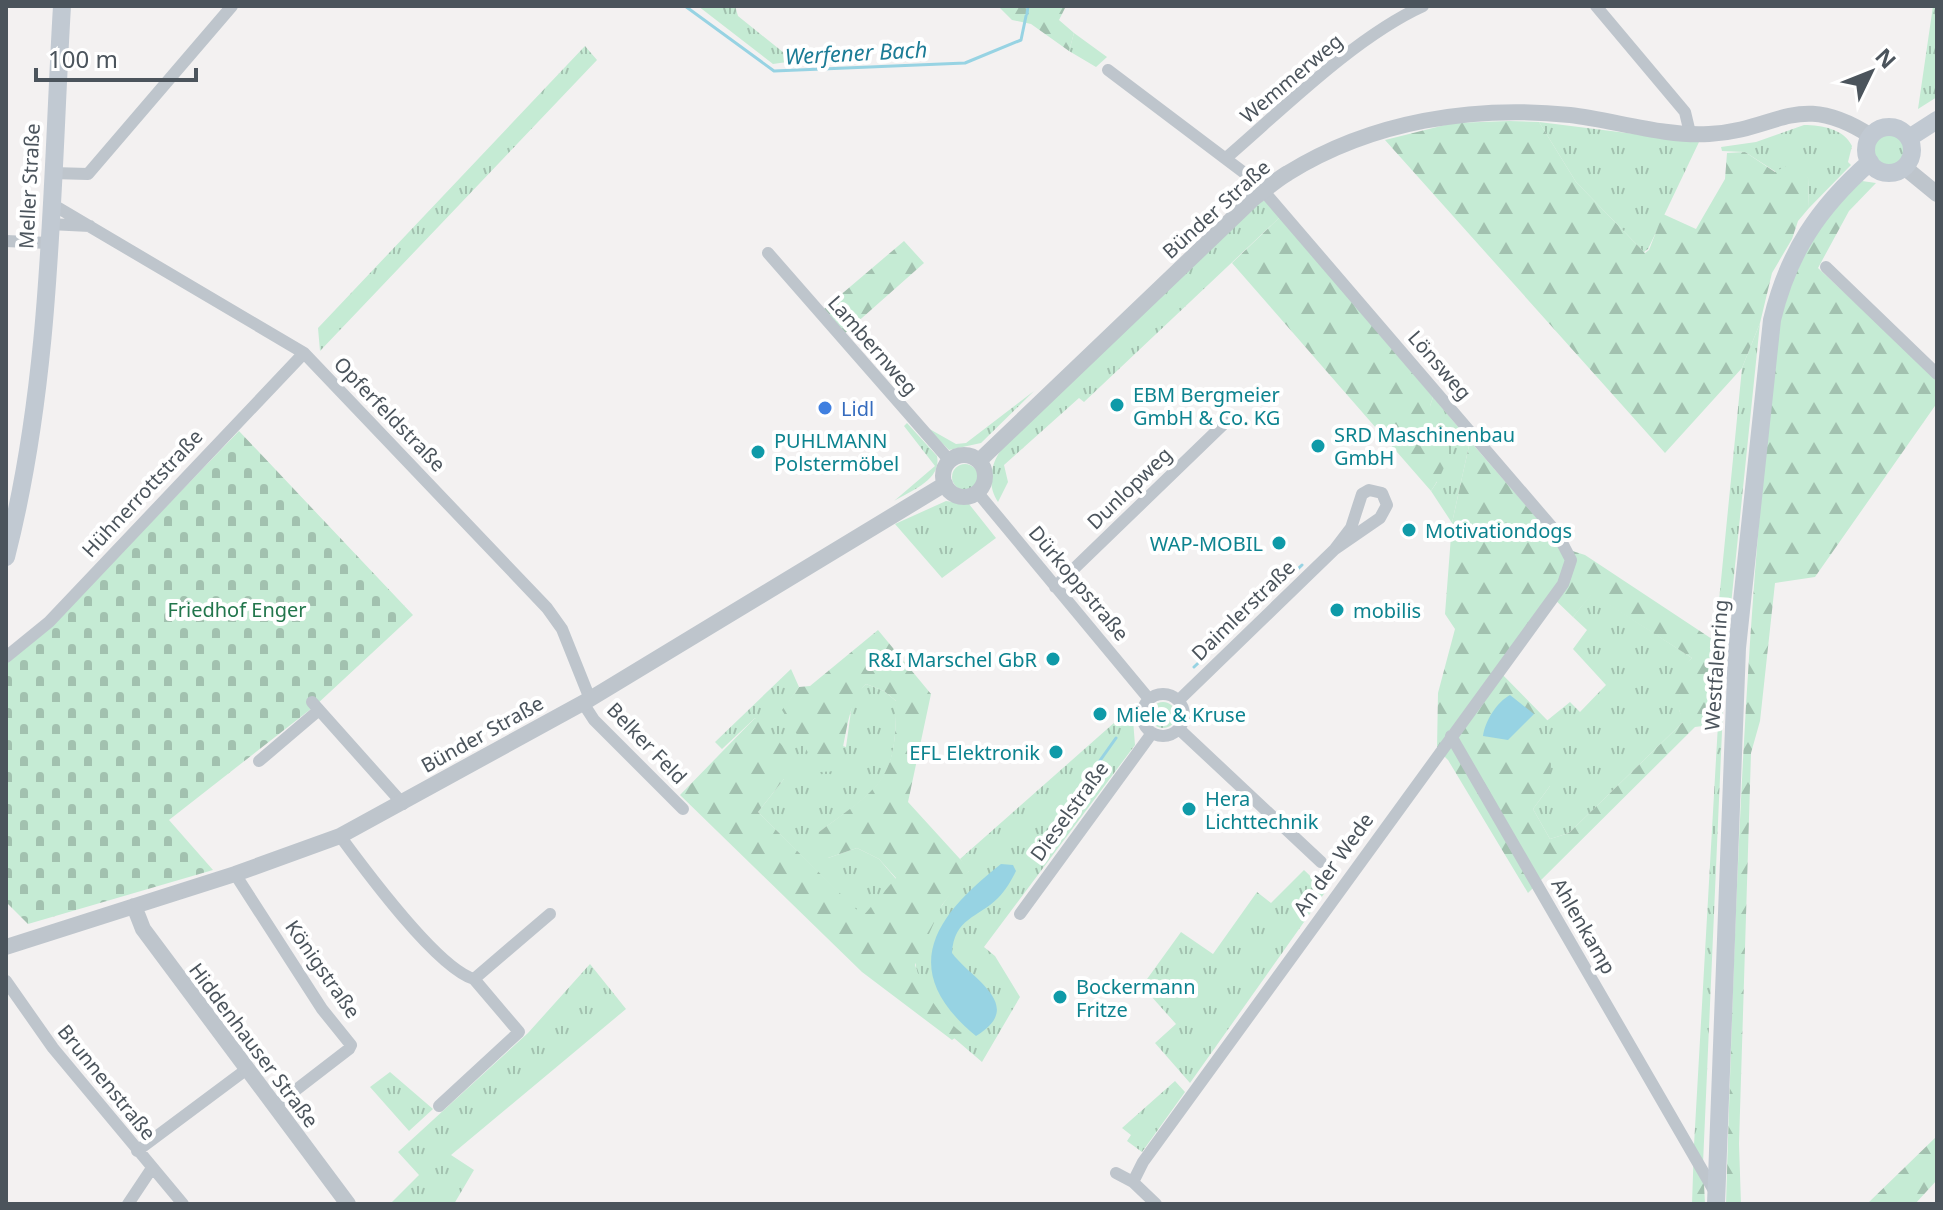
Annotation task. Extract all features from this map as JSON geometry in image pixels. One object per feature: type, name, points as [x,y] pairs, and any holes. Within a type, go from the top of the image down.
[{"type":"main road","name":"Meller Straße","points":[[6,554],[32,431],[49,233],[62,6]]},
{"type":"main road","points":[[1909,138],[1937,120]]},
{"type":"main road","points":[[1890,127],[1909,138],[1912,150],[1904,167],[1886,172],[1870,162],[1867,152],[1871,136],[1890,127]]},
{"type":"main road","name":"Westfalenring","points":[[1719,1204],[1737,648],[1772,320],[1781,279],[1795,252],[1827,202],[1870,162]]},
{"type":"street","points":[[52,173],[88,174],[232,6]]},
{"type":"street","name":"Wemmerweg","points":[[1226,158],[1310,85],[1375,36],[1423,6]]},
{"type":"street","points":[[1596,6],[1685,112],[1690,133]]},
{"type":"street","name":"Lönsweg","points":[[1108,70],[1226,158],[1264,191],[1557,533],[1571,560],[1569,572]]},
{"type":"street","name":"Bünder Straße","points":[[979,461],[1264,191],[1286,174],[1329,150],[1396,127],[1453,115],[1510,111],[1569,115],[1690,133],[1731,130],[1805,112],[1837,117],[1871,136]]},
{"type":"street","points":[[1904,167],[1937,194]]},
{"type":"street","name":"Opferfeldstraße","points":[[50,203],[304,353],[547,608],[562,629],[586,701]]},
{"type":"street","name":"Opferfeldstraße","points":[[6,241],[93,226]]},
{"type":"street","name":"Lambernweg","points":[[768,253],[950,461]]},
{"type":"street","points":[[1826,267],[1937,374]]},
{"type":"street","name":"Hühnerrottstraße","points":[[6,657],[49,622],[304,353]]},
{"type":"street","name":"Dunlopweg","points":[[1055,587],[1231,417]]},
{"type":"street","points":[[961,455],[979,461],[985,480],[978,493],[959,497],[945,484],[944,472],[950,461],[961,455]]},
{"type":"street","name":"Bünder Straße","points":[[6,947],[235,874],[340,836],[586,701],[945,484]]},
{"type":"street","name":"Daimlerstraße","points":[[1179,700],[1335,549],[1351,528],[1362,494],[1369,490],[1382,493],[1387,505],[1380,518],[1335,549]]},
{"type":"street","name":"Dürkoppstraße","points":[[978,493],[1149,699]]},
{"type":"street","name":"An der Wede","points":[[1133,1182],[1143,1162],[1569,572]]},
{"type":"street","points":[[1161,694],[1179,700],[1185,718],[1179,729],[1163,736],[1152,733],[1142,716],[1149,699],[1161,694]]},
{"type":"street","name":"Belker Feld","points":[[586,701],[594,720],[683,809]]},
{"type":"street","points":[[259,761],[316,706],[403,804]]},
{"type":"street","points":[[1179,729],[1321,862]]},
{"type":"street","name":"Dieselstraße","points":[[1020,914],[1152,733]]},
{"type":"street","name":"Ahlenkamp","points":[[1451,736],[1683,1136],[1719,1204]]},
{"type":"street","points":[[340,836],[428,943],[459,975],[474,979],[519,1032],[439,1106]]},
{"type":"street","name":"Königstraße","points":[[235,874],[322,1009],[351,1045],[275,1106]]},
{"type":"street","name":"Hiddenhauser Straße","points":[[134,906],[143,929],[348,1204]]},
{"type":"street","points":[[474,979],[550,914]]},
{"type":"street","name":"Brunnenstraße","points":[[6,981],[53,1048],[183,1204]]},
{"type":"street","points":[[137,1151],[247,1069]]},
{"type":"street","points":[[128,1204],[152,1168]]},
{"type":"street","points":[[1116,1173],[1133,1182],[1156,1204]]},
{"type":"green space","points":[[698,6],[735,6],[738,16],[794,61],[773,64]]},
{"type":"green space","points":[[998,6],[1066,6],[1059,20],[1074,33],[1069,51],[1031,24],[1012,20]]},
{"type":"green space","points":[[1933,6],[1937,6],[1937,97],[1918,109]]},
{"type":"green space","points":[[1074,33],[1107,57],[1096,67],[1069,51]]},
{"type":"green space","points":[[585,46],[597,60],[320,351],[318,328]]},
{"type":"green space","points":[[1539,122],[1699,142],[1648,249],[1644,252],[1576,182]]},
{"type":"green space","points":[[1539,122],[1576,182],[1645,253],[1663,214],[1696,229],[1725,179],[1727,153],[1745,152],[1775,172],[1793,162],[1808,178],[1809,208],[1798,221],[1792,239],[1772,273],[1760,323],[1742,368],[1665,453],[1385,140],[1453,123]]},
{"type":"green space","points":[[1804,125],[1832,129],[1844,136],[1852,146],[1848,162],[1851,165],[1809,208],[1808,178],[1776,172],[1745,152],[1722,151],[1721,147],[1756,142]]},
{"type":"green space","points":[[1889,135],[1900,139],[1904,150],[1900,161],[1889,165],[1878,161],[1874,150],[1878,139]]},
{"type":"green space","points":[[1862,181],[1876,183],[1849,211],[1818,268],[1937,379],[1937,403],[1815,577],[1775,583],[1760,721],[1751,753],[1739,1144],[1741,1204],[1726,1204],[1737,876],[1749,658],[1778,331],[1786,293],[1825,214]]},
{"type":"green space","points":[[1259,200],[1265,201],[1280,217],[1084,402],[1079,398],[1004,465],[1008,482],[998,502],[992,489],[991,476],[1001,450]]},
{"type":"green space","points":[[1280,217],[1433,397],[1430,406],[1446,439],[1447,458],[1431,491],[1232,263]]},
{"type":"green space","points":[[904,241],[924,263],[845,333],[824,309]]},
{"type":"green space","points":[[1760,323],[1725,663],[1703,1164],[1694,1145],[1718,724],[1715,641],[1742,368]]},
{"type":"green space","points":[[1034,391],[981,443],[949,450],[926,427],[956,444],[966,443]]},
{"type":"green space","points":[[1433,397],[1470,441],[1452,523],[1431,491],[1437,482],[1430,406]]},
{"type":"green space","points":[[907,423],[937,456],[937,464],[930,478],[894,501],[935,466],[904,426]]},
{"type":"green space","name":"Friedhof Enger","points":[[239,431],[413,615],[316,705],[169,820],[213,870],[28,924],[6,902],[6,663],[50,627]]},
{"type":"green space","points":[[1470,441],[1563,548],[1585,555],[1715,641],[1718,724],[1695,727],[1528,893],[1448,760],[1437,749],[1438,693],[1455,629],[1445,614],[1452,523]],"holes":[[[1592,594],[1692,658],[1663,683],[1663,702],[1679,710],[1683,722],[1569,833],[1550,839],[1533,809],[1550,786],[1551,763],[1529,736],[1548,721],[1496,668],[1550,595],[1573,617]]]},
{"type":"green space","points":[[965,464],[974,468],[978,477],[974,486],[965,490],[956,486],[952,477],[956,468]]},
{"type":"green space","points":[[946,501],[969,504],[996,538],[942,578],[895,524]]},
{"type":"green space","points":[[1592,593],[1692,658],[1676,674],[1679,710],[1684,721],[1569,833],[1550,839],[1533,809],[1550,786],[1528,736],[1570,702],[1580,712],[1606,685],[1573,649],[1587,630],[1573,617]]},
{"type":"green space","points":[[878,630],[931,694],[908,802],[970,870],[942,905],[915,965],[933,1003],[962,1033],[952,1040],[862,972],[680,795],[755,718],[794,757],[784,779],[758,812],[863,916],[896,878],[879,859],[857,848],[828,858],[815,856],[819,832],[857,804],[881,780],[893,749],[896,701],[884,691],[866,684],[850,713],[837,771],[820,772],[782,710],[799,687],[810,686]]},
{"type":"green space","points":[[791,669],[799,687],[783,710],[798,731],[846,747],[853,697],[866,684],[884,691],[896,701],[893,750],[881,780],[857,804],[819,832],[828,858],[857,848],[879,859],[896,879],[863,917],[758,812],[784,779],[755,718],[722,749],[715,742]]},
{"type":"green space","points":[[1163,702],[1172,706],[1176,715],[1172,724],[1163,728],[1154,724],[1150,715],[1154,706]]},
{"type":"green space","points":[[1132,707],[1135,745],[984,947],[995,956],[1020,997],[982,1062],[954,1038],[961,1033],[940,1012],[922,986],[916,967],[921,944],[944,902],[969,871],[960,859]]},
{"type":"green space","points":[[1304,870],[1326,891],[1190,1083],[1155,1043],[1176,1024],[1142,986],[1181,932],[1213,954],[1257,892],[1271,903]]},
{"type":"green space","points":[[590,964],[626,1009],[451,1155],[474,1170],[454,1204],[390,1204],[419,1175],[398,1152],[528,1033]]},
{"type":"green space","points":[[390,1072],[433,1109],[409,1131],[370,1087]]},
{"type":"green space","points":[[1175,1081],[1185,1092],[1142,1152],[1127,1141],[1131,1135],[1122,1128]]},
{"type":"green space","points":[[1937,1136],[1937,1180],[1915,1204],[1867,1204]]},
{"type":"green space","points":[[1694,1145],[1703,1164],[1705,1204],[1692,1204]]},
{"type":"water","points":[[1510,695],[1534,714],[1508,740],[1483,736],[1492,712]]},
{"type":"water","points":[[1001,864],[1013,865],[1016,871],[998,898],[962,925],[952,953],[996,1003],[996,1014],[990,1025],[976,1036],[952,1012],[937,989],[931,967],[933,946],[942,925],[957,904]]},
{"type":"waterway","name":"Werfener Bach","points":[[685,6],[774,71],[965,63],[1021,40],[1026,16]]},
{"type":"waterway","name":"Werfener Bach","points":[[1027,14],[1028,6]]},
{"type":"waterway","points":[[1194,667],[1302,565]]},
{"type":"waterway","points":[[1060,817],[1116,738]]},
{"type":"place","name":"EBM Bergmeier GmbH & Co. KG","points":[[1117,405]]},
{"type":"place","name":"Lidl","points":[[825,408]]},
{"type":"place","name":"SRD Maschinenbau GmbH","points":[[1318,446]]},
{"type":"place","name":"PUHLMANN Polstermöbel","points":[[758,452]]},
{"type":"place","name":"Motivationdogs","points":[[1409,530]]},
{"type":"place","name":"WAP-MOBIL","points":[[1279,543]]},
{"type":"place","name":"mobilis","points":[[1337,610]]},
{"type":"place","name":"R&I Marschel GbR","points":[[1053,659]]},
{"type":"place","name":"Miele & Kruse","points":[[1100,714]]},
{"type":"place","name":"EFL Elektronik","points":[[1056,752]]},
{"type":"place","name":"Hera Lichttechnik","points":[[1189,809]]},
{"type":"place","name":"Bockermann Fritze","points":[[1060,997]]}]
